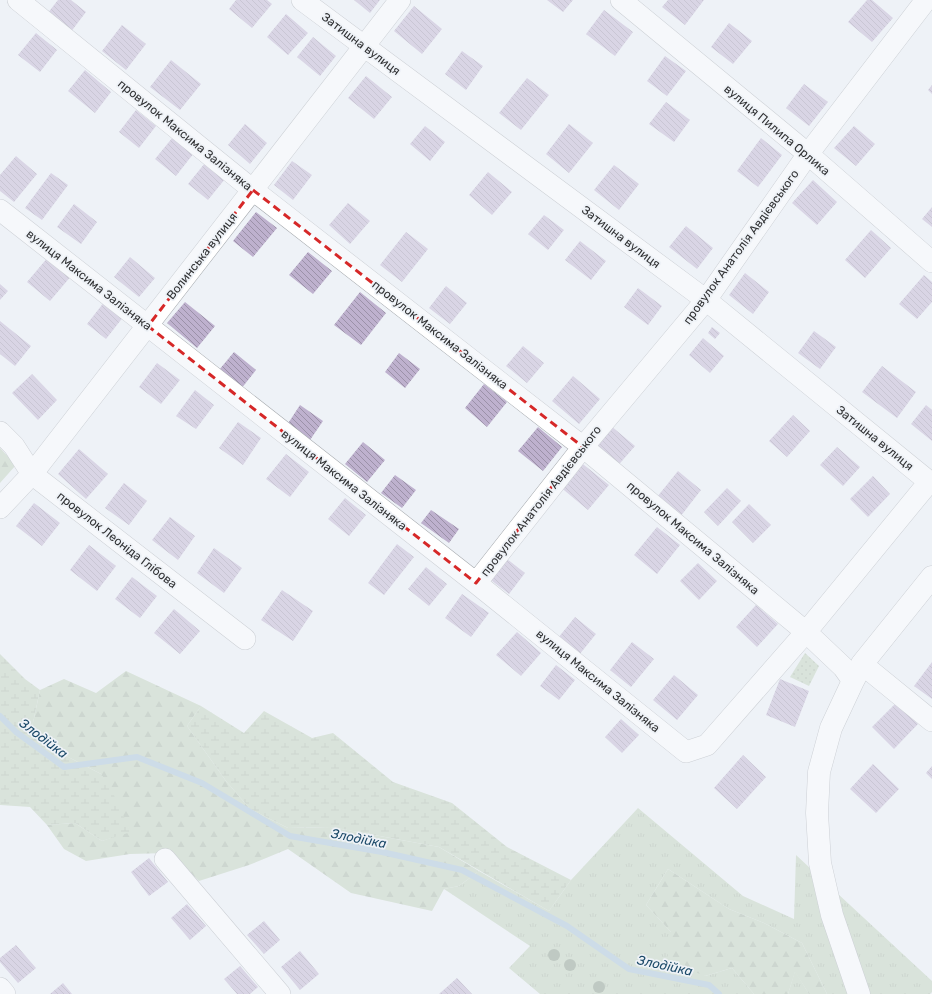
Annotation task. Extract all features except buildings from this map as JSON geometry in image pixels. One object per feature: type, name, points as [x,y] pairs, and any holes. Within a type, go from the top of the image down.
[{"type":"street","name":"провулок Максима Залізняка","points":[[18,0],[253,190],[583,446],[806,632],[843,667],[858,673],[932,721]]},
{"type":"street","name":"Затишна вулиця","points":[[302,0],[363,47],[706,300],[931,483]]},
{"type":"street","name":"Волинська вулиця","points":[[0,508],[32,474],[400,0]]},
{"type":"street","name":"вулиця Пилипа Орлика","points":[[620,0],[808,154],[932,262]]},
{"type":"street","name":"провулок Анатолія Авдієвського","points":[[476,583],[583,446],[706,300],[808,154],[927,0]]},
{"type":"street","points":[[927,0],[932,3]]},
{"type":"street","name":"вулиця Максима Залізняка","points":[[0,210],[476,583],[686,752],[707,745],[806,632]]},
{"type":"street","name":"провулок Леоніда Глібова","points":[[0,432],[14,446],[32,474],[245,638]]},
{"type":"street","points":[[806,632],[931,483]]},
{"type":"street","points":[[859,994],[832,915],[820,863],[817,813],[819,772],[831,728],[858,673],[932,577]]},
{"type":"street","points":[[165,860],[280,994]]},
{"type":"street","points":[[0,988],[5,994]]},
{"type":"highlighted area","points":[[253,190],[583,447],[476,583],[148,326]]},
{"type":"green space","points":[[0,448],[16,465],[0,483]]},
{"type":"green space","points":[[805,653],[819,666],[809,686],[790,677]]},
{"type":"green space","points":[[0,654],[25,679],[40,690],[31,732],[47,746],[101,774],[112,791],[131,832],[102,841],[75,823],[47,825],[30,807],[0,805]]},
{"type":"green space","points":[[126,671],[201,706],[187,726],[226,781],[250,809],[288,828],[331,827],[439,847],[479,871],[459,886],[444,889],[432,911],[351,893],[288,849],[249,865],[199,881],[168,853],[130,854],[86,861],[64,849],[47,825],[75,823],[102,841],[130,831],[101,774],[47,746],[31,732],[40,690],[64,679],[96,693]]},
{"type":"green space","points":[[201,706],[244,733],[264,711],[312,738],[333,733],[393,782],[452,803],[507,847],[571,880],[549,911],[439,847],[331,827],[288,828],[250,809],[226,781],[187,726]]},
{"type":"green space","points":[[638,808],[743,896],[794,919],[796,855],[932,981],[932,992],[930,994],[827,994],[802,943],[764,923],[729,909],[668,869],[646,905],[671,932],[705,976],[732,968],[754,994],[540,994],[509,968],[530,946],[444,889],[459,886],[479,871],[549,911],[571,880]]},
{"type":"green space","points":[[668,869],[729,909],[764,923],[802,943],[827,994],[809,994],[795,972],[788,994],[754,994],[732,968],[705,976],[667,961],[671,932],[646,905]]},
{"type":"green space","points":[[795,971],[809,994],[788,994]]},
{"type":"waterway","name":"Злодійка","points":[[0,716],[16,732],[64,767],[137,757],[202,783],[290,836],[382,852],[462,870],[567,926],[629,969],[709,985],[719,994]]}]
